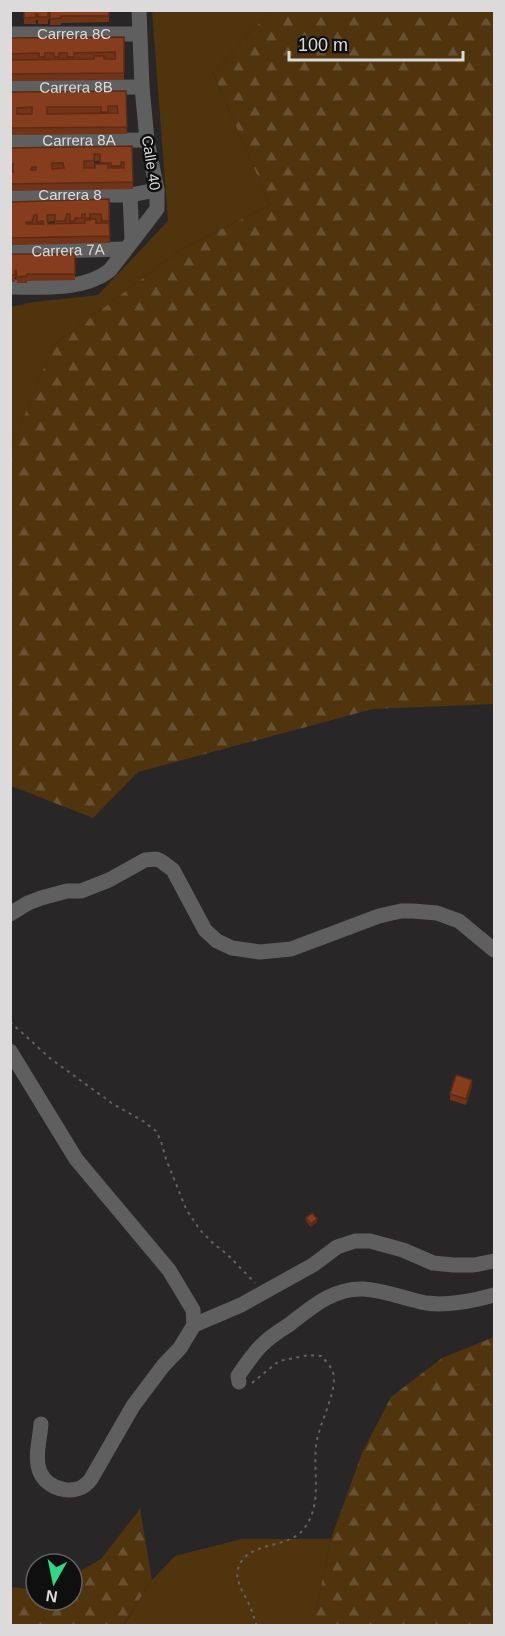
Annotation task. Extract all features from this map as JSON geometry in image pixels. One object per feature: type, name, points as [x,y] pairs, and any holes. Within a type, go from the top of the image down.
[{"type":"street","name":"Calle 40","points":[[10,287],[55,288],[101,277],[110,270],[157,209],[157,190],[147,140],[142,87],[139,10]]},
{"type":"street","name":"Carrera 8C","points":[[10,34],[139,34]]},
{"type":"street","name":"Carrera 8B","points":[[10,88],[142,87]]},
{"type":"street","name":"Carrera 8A","points":[[10,141],[147,140]]},
{"type":"street","name":"Carrera 8","points":[[10,195],[130,195],[157,190]]},
{"type":"street","points":[[129,244],[130,195]]},
{"type":"street","name":"Carrera 7A","points":[[10,252],[129,244]]},
{"type":"street","points":[[10,914],[41,898],[81,891],[110,880],[140,862],[156,859],[166,863],[173,870],[205,930],[217,941],[232,948],[260,952],[291,949],[379,916],[413,911],[437,913],[459,921],[495,950]]},
{"type":"street","points":[[10,1051],[76,1159],[169,1270],[193,1310],[194,1324],[180,1348],[163,1366],[133,1406],[85,1486],[76,1490],[64,1490],[48,1483],[40,1474],[37,1461],[41,1424]]},
{"type":"street","points":[[194,1324],[230,1310],[313,1265],[337,1247],[355,1241],[370,1241],[403,1250],[433,1263],[474,1265],[495,1261]]},
{"type":"street","points":[[239,1382],[238,1376],[263,1343],[320,1302],[338,1293],[360,1289],[371,1290],[428,1303],[467,1301],[495,1295]]},
{"type":"path","points":[[10,1022],[51,1059],[113,1104],[156,1131],[186,1209],[200,1230],[214,1245],[228,1255],[262,1293]]},
{"type":"path","points":[[239,1382],[242,1388],[249,1386],[279,1361],[309,1355],[321,1356],[330,1365],[334,1376],[316,1445],[316,1497],[310,1518],[301,1532],[287,1541],[256,1550],[244,1559],[238,1570],[239,1584],[257,1626]]},
{"type":"green space","points":[[155,10],[270,11],[213,73],[270,205],[183,248],[53,346],[11,448],[11,307],[33,302],[98,295],[168,221],[152,12]]},
{"type":"green space","points":[[463,10],[494,21],[494,704],[373,709],[138,772],[93,818],[11,786],[11,448],[53,346],[183,248],[270,205],[213,73],[270,11]]},
{"type":"green space","points":[[463,11],[494,11],[494,21]]},
{"type":"green space","points":[[494,1337],[494,1625],[316,1625],[316,1610],[331,1539],[362,1453],[391,1397],[442,1358]]},
{"type":"green space","points":[[140,1509],[152,1580],[123,1625],[11,1625],[11,1587],[24,1589],[24,1612],[84,1612],[84,1569],[101,1559]]},
{"type":"green space","points":[[241,1539],[331,1539],[316,1610],[316,1625],[123,1626],[152,1580],[175,1556]]},
{"type":"building","points":[[24,10],[109,10],[109,16],[61,16],[61,18],[50,19],[50,12],[48,17],[38,17],[36,14],[36,17],[24,18]]},
{"type":"building","points":[[124,37],[124,73],[10,74],[10,60],[94,59],[94,56],[115,59],[115,52],[74,53],[74,57],[67,57],[67,53],[59,53],[59,57],[54,57],[54,53],[45,53],[45,57],[39,57],[39,53],[10,54],[10,38]]},
{"type":"building","points":[[126,91],[127,127],[10,128],[10,92]],"holes":[[[108,106],[117,106],[118,113],[47,114],[47,107],[101,107],[101,112],[108,112]],[[32,107],[32,114],[17,114],[17,108]]]},
{"type":"building","points":[[132,146],[133,182],[10,184],[13,164],[10,164],[10,148]],"holes":[[[94,154],[100,154],[100,163],[111,163],[111,166],[121,166],[121,162],[124,162],[124,168],[108,168],[108,164],[95,164],[95,168],[84,168],[84,161],[94,161]],[[52,163],[63,163],[64,168],[52,169]]]},
{"type":"building","points":[[109,199],[109,221],[102,221],[101,214],[90,214],[90,218],[85,218],[85,214],[82,214],[82,218],[75,218],[75,221],[70,221],[70,214],[67,214],[65,221],[55,221],[55,215],[47,215],[48,224],[85,223],[85,220],[90,219],[96,219],[96,223],[109,223],[110,236],[10,238],[10,202]],"holes":[[[34,215],[37,215],[37,222],[43,221],[44,224],[26,224],[26,222],[32,222]]]},
{"type":"building","points":[[10,254],[75,254],[75,274],[27,274],[27,276],[17,277],[16,270],[15,275],[10,275]]},
{"type":"building","points":[[456,1075],[472,1080],[466,1099],[450,1094]]},
{"type":"building","points":[[312,1213],[317,1219],[311,1224],[306,1218]]}]
